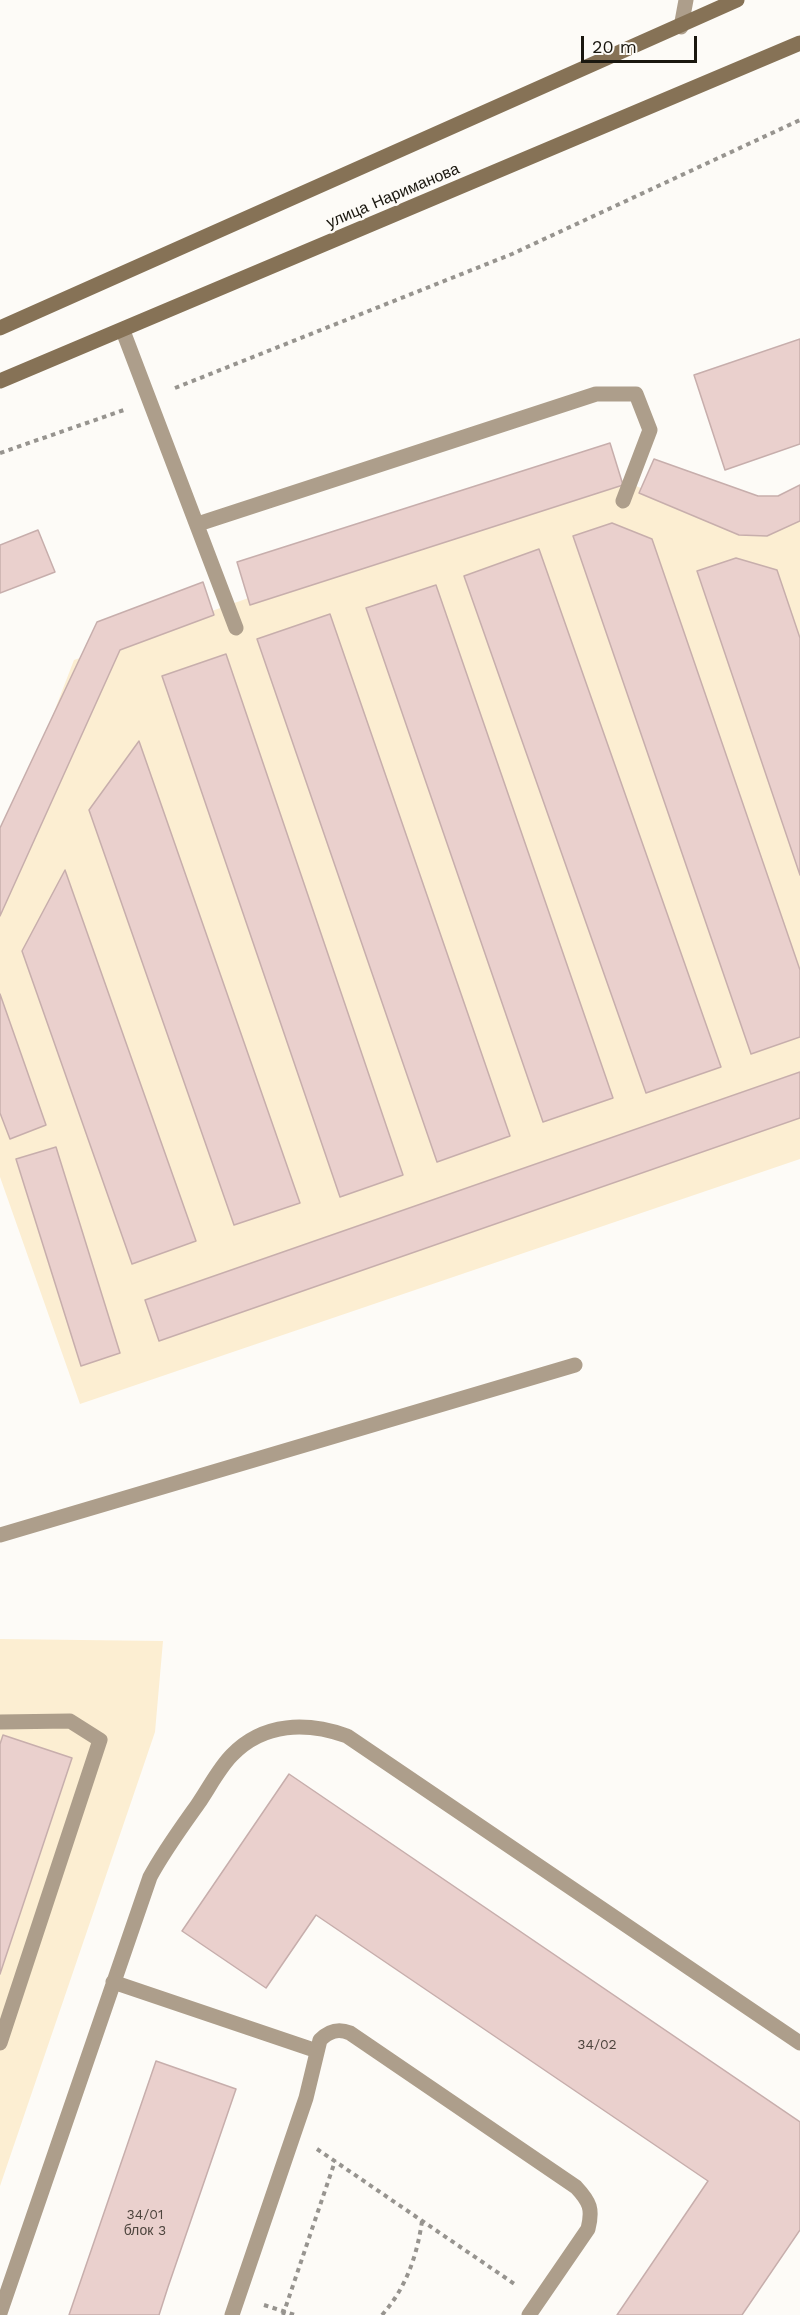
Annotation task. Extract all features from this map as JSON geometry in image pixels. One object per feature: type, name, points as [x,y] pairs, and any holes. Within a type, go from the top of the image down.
[{"type":"main road","points":[[0,328],[738,0]]},
{"type":"main road","name":"улица Нариманова","points":[[0,381],[123,331],[800,43]]},
{"type":"lane","points":[[681,27],[686,0]]},
{"type":"lane","points":[[123,331],[236,628]]},
{"type":"lane","points":[[198,524],[596,394],[636,394],[650,430],[623,501]]},
{"type":"lane","points":[[0,1535],[575,1365]]},
{"type":"lane","points":[[0,1722],[70,1721],[100,1740],[0,2043]]},
{"type":"lane","points":[[0,2313],[150,1877],[231,1755],[251,1739],[280,1729],[304,1726],[326,1729],[347,1736],[800,2043]]},
{"type":"lane","points":[[113,1982],[317,2051]]},
{"type":"lane","points":[[232,2315],[309,2087],[320,2040],[327,2034],[340,2030],[350,2033],[576,2187],[587,2199],[591,2218],[588,2229],[530,2315]]},
{"type":"path","points":[[0,453],[150,401],[176,388],[512,254],[800,120]]},
{"type":"path","points":[[294,2133],[539,2301]]},
{"type":"path","points":[[283,2315],[335,2161]]},
{"type":"path","points":[[382,2315],[403,2286],[411,2268],[422,2221]]},
{"type":"shaded area","points":[[603,472],[754,536],[800,521],[800,1159],[80,1404],[0,1177],[0,852],[74,660]]},
{"type":"shaded area","points":[[0,1639],[163,1641],[155,1732],[0,2186]]},
{"type":"building","points":[[800,339],[800,444],[725,470],[694,375]]},
{"type":"building","points":[[610,443],[623,485],[250,605],[237,562]]},
{"type":"building","points":[[654,459],[758,496],[778,496],[800,485],[800,521],[767,536],[739,535],[639,493]]},
{"type":"building","points":[[612,523],[652,539],[800,970],[800,1037],[751,1054],[573,536]]},
{"type":"building","points":[[38,530],[55,572],[0,593],[0,545]]},
{"type":"building","points":[[539,549],[721,1067],[646,1093],[464,576]]},
{"type":"building","points":[[736,558],[777,570],[800,638],[800,875],[697,571]]},
{"type":"building","points":[[203,582],[214,615],[120,650],[0,916],[0,828],[97,622]]},
{"type":"building","points":[[436,585],[613,1098],[543,1122],[366,608]]},
{"type":"building","points":[[330,614],[510,1136],[437,1162],[257,639]]},
{"type":"building","points":[[226,654],[403,1175],[340,1197],[162,676]]},
{"type":"building","points":[[139,741],[300,1203],[234,1225],[89,810]]},
{"type":"building","points":[[65,870],[196,1241],[132,1264],[22,951]]},
{"type":"building","points":[[0,994],[46,1125],[10,1139],[0,1113]]},
{"type":"building","points":[[800,1072],[800,1118],[159,1341],[145,1300]]},
{"type":"building","points":[[56,1147],[120,1353],[81,1366],[16,1159]]},
{"type":"building","points":[[3,1735],[72,1758],[0,1974],[0,1744]]},
{"type":"building","points":[[289,1774],[800,2122],[800,2230],[742,2315],[617,2315],[708,2181],[316,1915],[266,1988],[182,1931]]},
{"type":"building","points":[[156,2061],[236,2089],[159,2315],[69,2315]]}]
